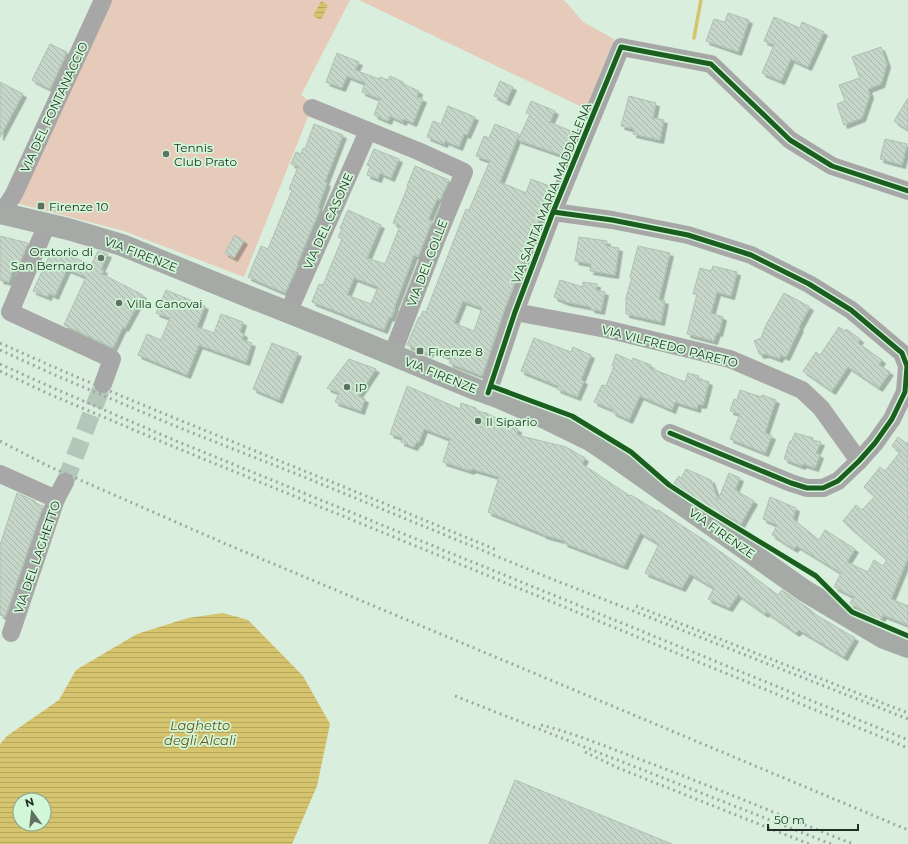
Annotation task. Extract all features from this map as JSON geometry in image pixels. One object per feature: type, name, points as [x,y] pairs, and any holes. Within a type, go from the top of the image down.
[{"type":"main road","name":"VIA FIRENZE","points":[[2,213],[68,229],[122,246],[488,393],[547,419],[590,440],[804,591],[884,638],[908,647]]},
{"type":"street","name":"VIA DEL FONTANACCIO","points":[[2,213],[17,187],[103,0]]},
{"type":"street","name":"VIA SANTA MARIA MADDALENA","points":[[488,393],[515,312],[553,212],[621,47],[710,64],[790,140],[832,166],[908,191]]},
{"type":"street","points":[[312,108],[368,131]]},
{"type":"street","name":"VIA DEL COLLE","points":[[368,131],[418,151],[464,172],[392,355]]},
{"type":"street","name":"VIA DEL CASONE","points":[[288,313],[368,131]]},
{"type":"street","points":[[553,212],[612,220],[688,234],[751,255],[809,284],[850,310],[902,353],[907,366],[904,392],[892,419],[875,443],[859,461],[838,481],[823,488],[807,488],[790,483],[670,433]]},
{"type":"street","points":[[47,224],[10,312],[112,359],[103,384]]},
{"type":"street","name":"VIA VILFREDO PARETO","points":[[515,312],[606,329],[730,359],[802,390],[821,408],[859,461]]},
{"type":"street","points":[[0,474],[56,499]]},
{"type":"street","name":"VIA DEL LAGHETTO","points":[[11,633],[56,499],[65,482]]},
{"type":"shaded area","name":"Tennis Club Prato","points":[[106,0],[350,0],[301,95],[313,104],[244,277],[124,231],[16,203]]},
{"type":"shaded area","points":[[359,0],[563,0],[583,22],[614,39],[586,109]]},
{"type":"water","points":[[321,1],[328,5],[321,20],[313,16]]},
{"type":"water","name":"Laghetto degli Alcali","points":[[223,613],[248,620],[303,676],[330,724],[317,786],[292,844],[0,844],[0,744],[7,736],[59,700],[76,670],[137,634],[188,618]]},
{"type":"building","points":[[728,13],[749,20],[738,52],[706,41],[714,19],[725,22]]},
{"type":"building","points":[[774,17],[800,28],[802,22],[824,32],[808,67],[791,59],[781,81],[762,73],[774,45],[764,41]]},
{"type":"building","points":[[50,44],[67,52],[50,89],[32,80]]},
{"type":"building","points":[[881,47],[887,64],[881,84],[868,89],[870,95],[862,118],[844,125],[837,104],[845,101],[839,85],[860,78],[852,57]]},
{"type":"building","points":[[337,53],[359,62],[355,70],[379,79],[380,77],[388,80],[390,76],[419,91],[417,97],[423,99],[413,123],[404,119],[403,122],[390,116],[388,121],[374,115],[380,99],[362,92],[365,83],[347,76],[342,88],[326,82]]},
{"type":"building","points":[[500,81],[513,87],[506,102],[494,96]]},
{"type":"building","points":[[0,82],[23,94],[0,137]]},
{"type":"building","points":[[629,96],[656,103],[653,118],[664,120],[660,140],[633,134],[634,129],[621,126]]},
{"type":"building","points":[[908,98],[908,130],[894,121]]},
{"type":"building","points":[[531,101],[555,111],[550,122],[573,132],[564,156],[518,140],[530,114],[526,113]]},
{"type":"building","points":[[448,106],[475,117],[467,135],[464,134],[459,147],[445,141],[444,144],[427,137],[433,121],[441,124]]},
{"type":"building","points":[[314,124],[343,135],[325,182],[327,183],[318,208],[320,209],[297,264],[298,265],[285,293],[248,277],[261,246],[268,249],[292,190],[289,189],[298,167],[291,164],[296,152],[301,154],[303,148],[305,149]]},
{"type":"building","points":[[495,124],[519,134],[500,182],[526,193],[531,179],[552,187],[505,308],[482,376],[449,363],[451,358],[431,350],[429,354],[407,345],[419,317],[420,318],[423,311],[426,312],[466,209],[469,210],[490,161],[476,156],[484,136],[489,138]],"holes":[[[463,301],[482,308],[474,331],[454,323]]]},
{"type":"building","points":[[885,139],[907,144],[902,165],[880,159]]},
{"type":"building","points":[[374,149],[399,159],[391,178],[380,173],[378,179],[367,175],[370,166],[367,165]]},
{"type":"building","points":[[415,166],[449,180],[440,200],[437,199],[428,220],[432,221],[418,257],[414,255],[391,318],[389,317],[384,330],[312,302],[319,284],[323,285],[342,239],[338,237],[342,229],[340,228],[348,210],[381,225],[367,258],[385,264],[400,226],[393,223]],"holes":[[[354,278],[378,287],[371,304],[347,295]]]},
{"type":"building","points":[[235,235],[244,241],[234,258],[225,253]]},
{"type":"building","points":[[0,236],[28,243],[17,269],[13,268],[9,282],[0,280]]},
{"type":"building","points":[[579,237],[607,241],[606,246],[619,248],[615,275],[590,271],[591,264],[575,261]]},
{"type":"building","points":[[638,246],[670,253],[659,299],[665,301],[661,322],[626,314],[626,298]]},
{"type":"building","points":[[53,248],[91,265],[98,251],[108,254],[101,269],[104,270],[102,274],[143,295],[125,328],[123,327],[113,348],[64,325],[86,277],[67,269],[55,296],[49,293],[48,297],[33,291]]},
{"type":"building","points":[[713,266],[737,272],[731,296],[717,292],[711,313],[723,317],[719,333],[717,332],[714,341],[687,334],[697,294],[693,294],[700,268],[711,271]]},
{"type":"building","points":[[560,280],[583,287],[583,282],[597,284],[596,290],[605,292],[601,311],[591,309],[591,307],[566,302],[554,297]]},
{"type":"building","points":[[166,290],[205,306],[197,327],[214,333],[221,314],[243,322],[240,332],[244,334],[242,340],[252,343],[246,362],[199,345],[187,375],[138,355],[147,334],[161,340],[170,318],[156,313]]},
{"type":"building","points":[[784,293],[810,307],[799,327],[800,328],[786,357],[781,355],[779,359],[766,354],[760,355],[754,341],[761,338],[766,325]]},
{"type":"building","points":[[839,327],[845,331],[846,329],[860,339],[858,343],[882,360],[879,365],[890,372],[879,388],[848,367],[832,391],[803,371],[816,352],[820,355]]},
{"type":"building","points":[[534,338],[571,352],[573,347],[591,355],[581,380],[584,381],[577,397],[557,389],[558,386],[521,371]]},
{"type":"building","points":[[272,343],[298,353],[279,400],[253,389]]},
{"type":"building","points":[[616,354],[632,361],[633,358],[651,365],[650,368],[685,382],[688,373],[699,376],[698,379],[709,382],[703,405],[698,404],[697,409],[675,402],[672,410],[640,396],[629,420],[612,412],[613,410],[594,402],[602,385],[606,386],[614,366],[612,366]]},
{"type":"building","points":[[349,359],[376,369],[358,396],[365,399],[361,411],[335,402],[339,393],[327,388]]},
{"type":"building","points":[[407,386],[460,409],[461,403],[476,408],[476,411],[486,413],[518,429],[517,435],[566,447],[585,458],[582,464],[630,496],[631,495],[657,511],[658,510],[707,542],[778,595],[782,590],[812,611],[811,612],[855,638],[844,657],[799,630],[796,633],[738,595],[729,608],[708,599],[714,588],[690,574],[682,588],[645,573],[659,544],[640,533],[624,566],[564,543],[565,541],[543,535],[488,512],[499,477],[472,469],[471,471],[443,462],[450,439],[424,429],[419,442],[417,442],[414,447],[401,442],[402,438],[390,434]]},
{"type":"building","points":[[740,390],[776,400],[765,433],[772,436],[765,453],[730,439],[740,414],[730,411],[734,399],[737,400]]},
{"type":"building","points":[[795,433],[821,442],[816,453],[820,455],[815,468],[803,464],[802,466],[784,459],[790,441],[791,442]]},
{"type":"building","points":[[898,437],[907,444],[908,442],[908,558],[891,599],[908,606],[908,625],[883,615],[880,621],[850,603],[854,597],[834,587],[841,573],[797,546],[794,549],[772,535],[777,525],[763,519],[770,497],[796,508],[793,519],[819,540],[825,530],[855,549],[847,562],[868,572],[874,560],[883,566],[887,560],[843,521],[856,505],[862,510],[875,496],[864,487],[880,467],[885,471],[900,452],[892,446]]},
{"type":"building","points":[[686,469],[711,480],[718,500],[729,473],[740,478],[735,490],[754,501],[741,524],[724,514],[726,520],[674,483],[679,476],[681,479]]},
{"type":"building","points":[[17,493],[43,506],[5,617],[0,615],[0,545]]},
{"type":"building","points":[[515,780],[672,844],[489,844]]},
{"type":"waterway","points":[[694,38],[701,0]]},
{"type":"tunnel","points":[[65,482],[103,384]]},
{"type":"railway","points":[[0,343],[76,377],[497,550]]},
{"type":"railway","points":[[0,350],[180,428],[304,477],[552,579],[908,719]]},
{"type":"railway","points":[[0,364],[174,440],[908,740]]},
{"type":"railway","points":[[0,371],[49,394],[172,446],[908,748]]},
{"type":"railway","points":[[0,441],[46,465],[226,544],[908,830]]},
{"type":"railway","points":[[636,606],[908,713]]},
{"type":"railway","points":[[455,696],[831,844]]},
{"type":"railway","points":[[541,725],[608,747],[853,844]]},
{"type":"railway","points":[[585,752],[618,768],[809,844]]},
{"type":"cycle path","points":[[488,393],[515,312],[553,212],[621,47],[711,64],[790,140],[832,166],[908,191]]},
{"type":"cycle path","points":[[553,212],[612,220],[688,235],[751,255],[809,284],[851,310],[902,353],[907,366],[905,392],[892,419],[875,443],[859,461],[838,481],[823,488],[807,488],[791,483],[670,433]]},
{"type":"cycle path","points":[[491,386],[572,416],[631,452],[669,485],[816,576],[852,612],[908,636]]},
{"type":"place","name":"Tennis Club Prato","points":[[166,154]]},
{"type":"place","name":"Firenze 10","points":[[41,206]]},
{"type":"place","name":"Oratorio di San Bernardo","points":[[101,258]]},
{"type":"place","name":"Villa Canovai","points":[[119,303]]},
{"type":"place","name":"Firenze 8","points":[[420,351]]},
{"type":"place","name":"IP","points":[[347,387]]},
{"type":"place","name":"Il Sipario","points":[[478,421]]}]
